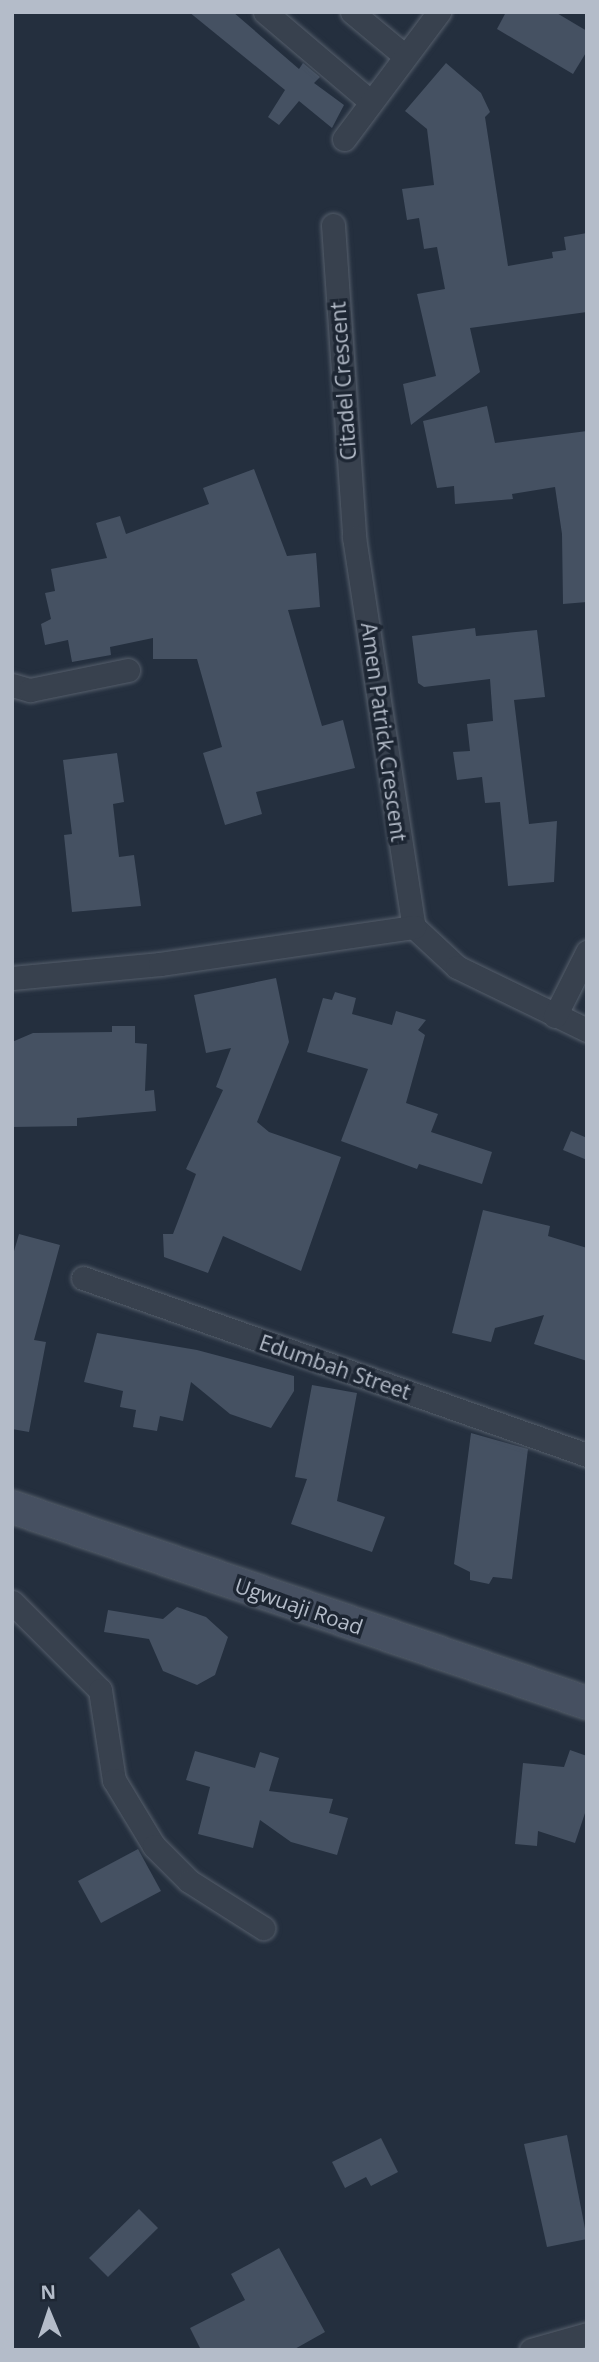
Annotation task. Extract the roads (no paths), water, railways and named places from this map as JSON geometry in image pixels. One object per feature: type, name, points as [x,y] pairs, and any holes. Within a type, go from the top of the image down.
[{"type":"main road","name":"Ugwuaji Road","points":[[12,1507],[587,1703]]},
{"type":"street","points":[[265,12],[371,102]]},
{"type":"street","points":[[352,12],[405,56]]},
{"type":"street","points":[[344,139],[439,12]]},
{"type":"street","name":"Citadel Crescent","points":[[333,225],[354,537]]},
{"type":"street","name":"Amen Patrick Crescent","points":[[354,537],[414,927]]},
{"type":"street","points":[[12,685],[30,690],[128,670]]},
{"type":"street","points":[[12,978],[160,964],[414,927],[457,967],[587,1030]]},
{"type":"street","points":[[555,1016],[587,952]]},
{"type":"street","name":"Edumbah Street","points":[[83,1278],[587,1455]]},
{"type":"street","points":[[12,1602],[100,1690],[114,1780],[154,1846],[189,1881],[263,1928]]},
{"type":"street","points":[[531,2350],[587,2334]]}]
